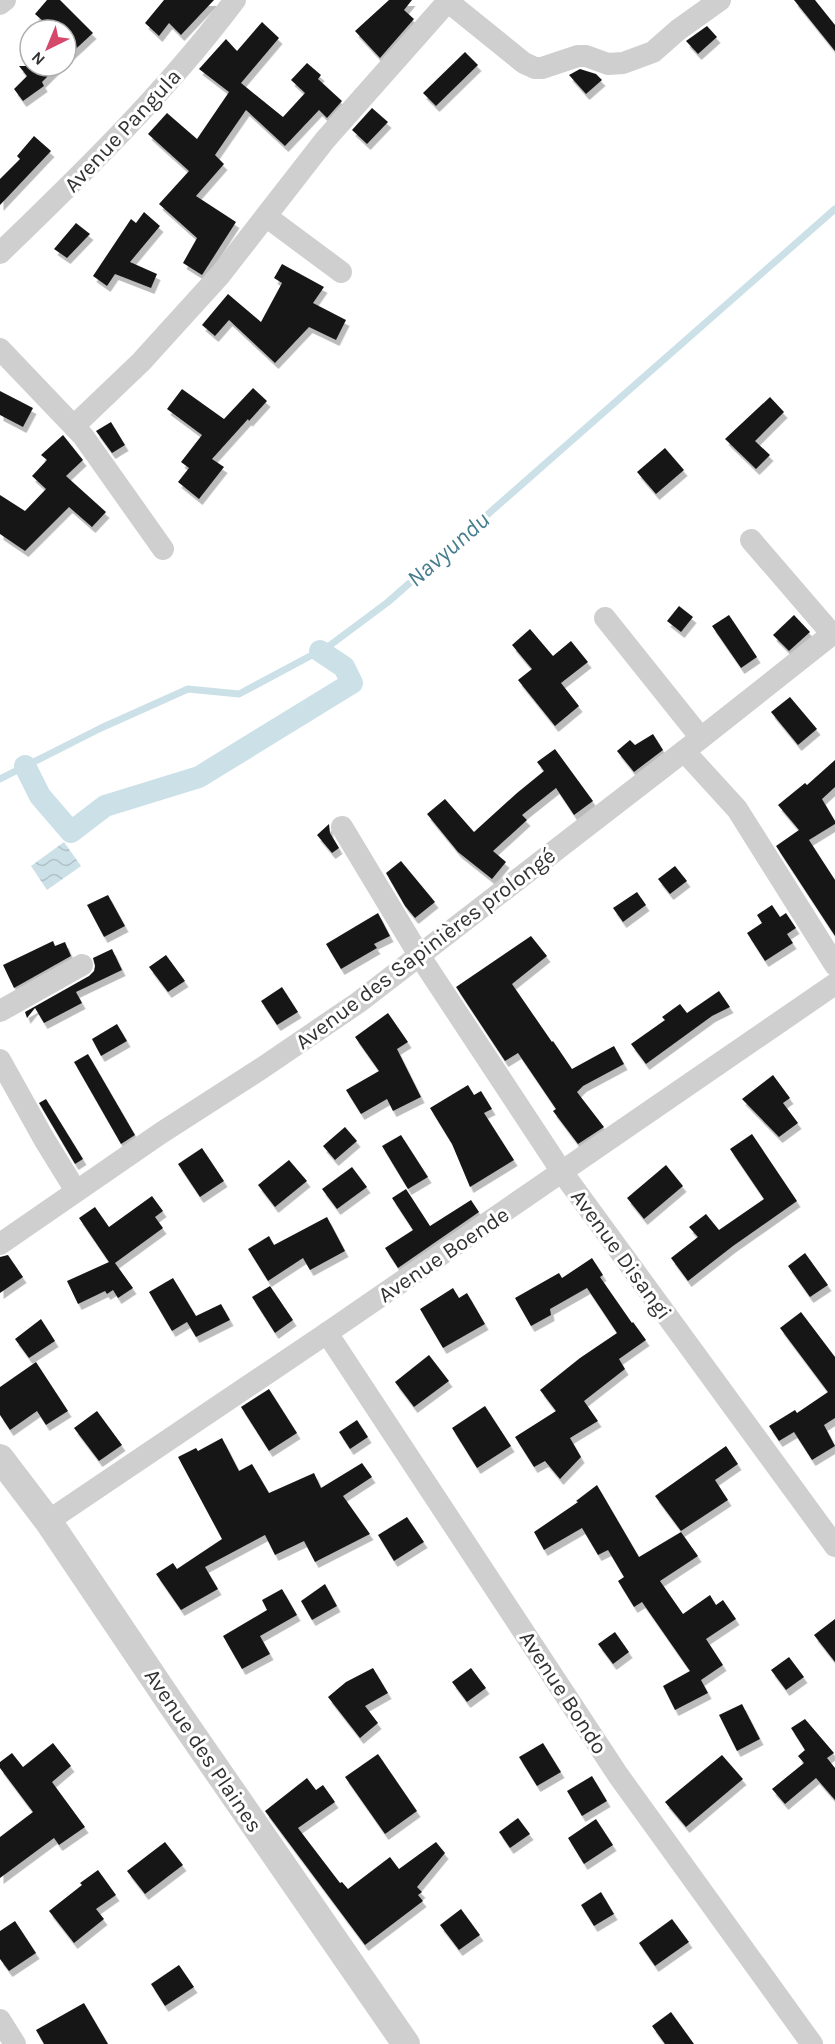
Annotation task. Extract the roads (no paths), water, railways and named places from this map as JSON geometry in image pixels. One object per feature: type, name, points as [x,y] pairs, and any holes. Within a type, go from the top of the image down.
[{"type":"street","points":[[0,4],[4,0]]},
{"type":"street","name":"Avenue Pangula","points":[[0,253],[128,126],[177,73],[236,0]]},
{"type":"street","points":[[74,426],[141,362],[220,275],[333,131],[447,0],[524,63],[535,68],[542,68],[578,56],[594,58],[608,64],[623,63],[653,52],[678,30],[720,0]]},
{"type":"street","points":[[267,217],[340,272]]},
{"type":"street","points":[[0,349],[74,426],[164,549]]},
{"type":"street","points":[[751,540],[834,633]]},
{"type":"street","points":[[605,618],[737,809],[835,965]]},
{"type":"street","name":"Avenue des Sapinières prolongé","points":[[0,1244],[359,1002],[693,745],[834,633]]},
{"type":"street","name":"Avenue Disangi","points":[[342,827],[419,956],[562,1172],[835,1546]]},
{"type":"street","points":[[0,1011],[82,965]]},
{"type":"street","name":"Avenue Boende","points":[[48,1521],[327,1333],[835,984]]},
{"type":"street","points":[[0,1060],[76,1191]]},
{"type":"street","name":"Avenue Bondo","points":[[327,1333],[618,1775],[812,2044]]},
{"type":"street","name":"Avenue des Plaines","points":[[0,1458],[48,1521],[406,2044]]},
{"type":"street","points":[[0,2020],[15,2044]]},
{"type":"water","points":[[64,842],[81,866],[47,890],[31,866]]},
{"type":"waterway","name":"Navyundu","points":[[0,779],[101,728],[188,689],[239,694],[329,646],[388,602],[835,209]]},
{"type":"waterway","points":[[25,766],[40,796],[71,832],[105,806],[199,777],[352,683],[344,667],[320,651]]}]
